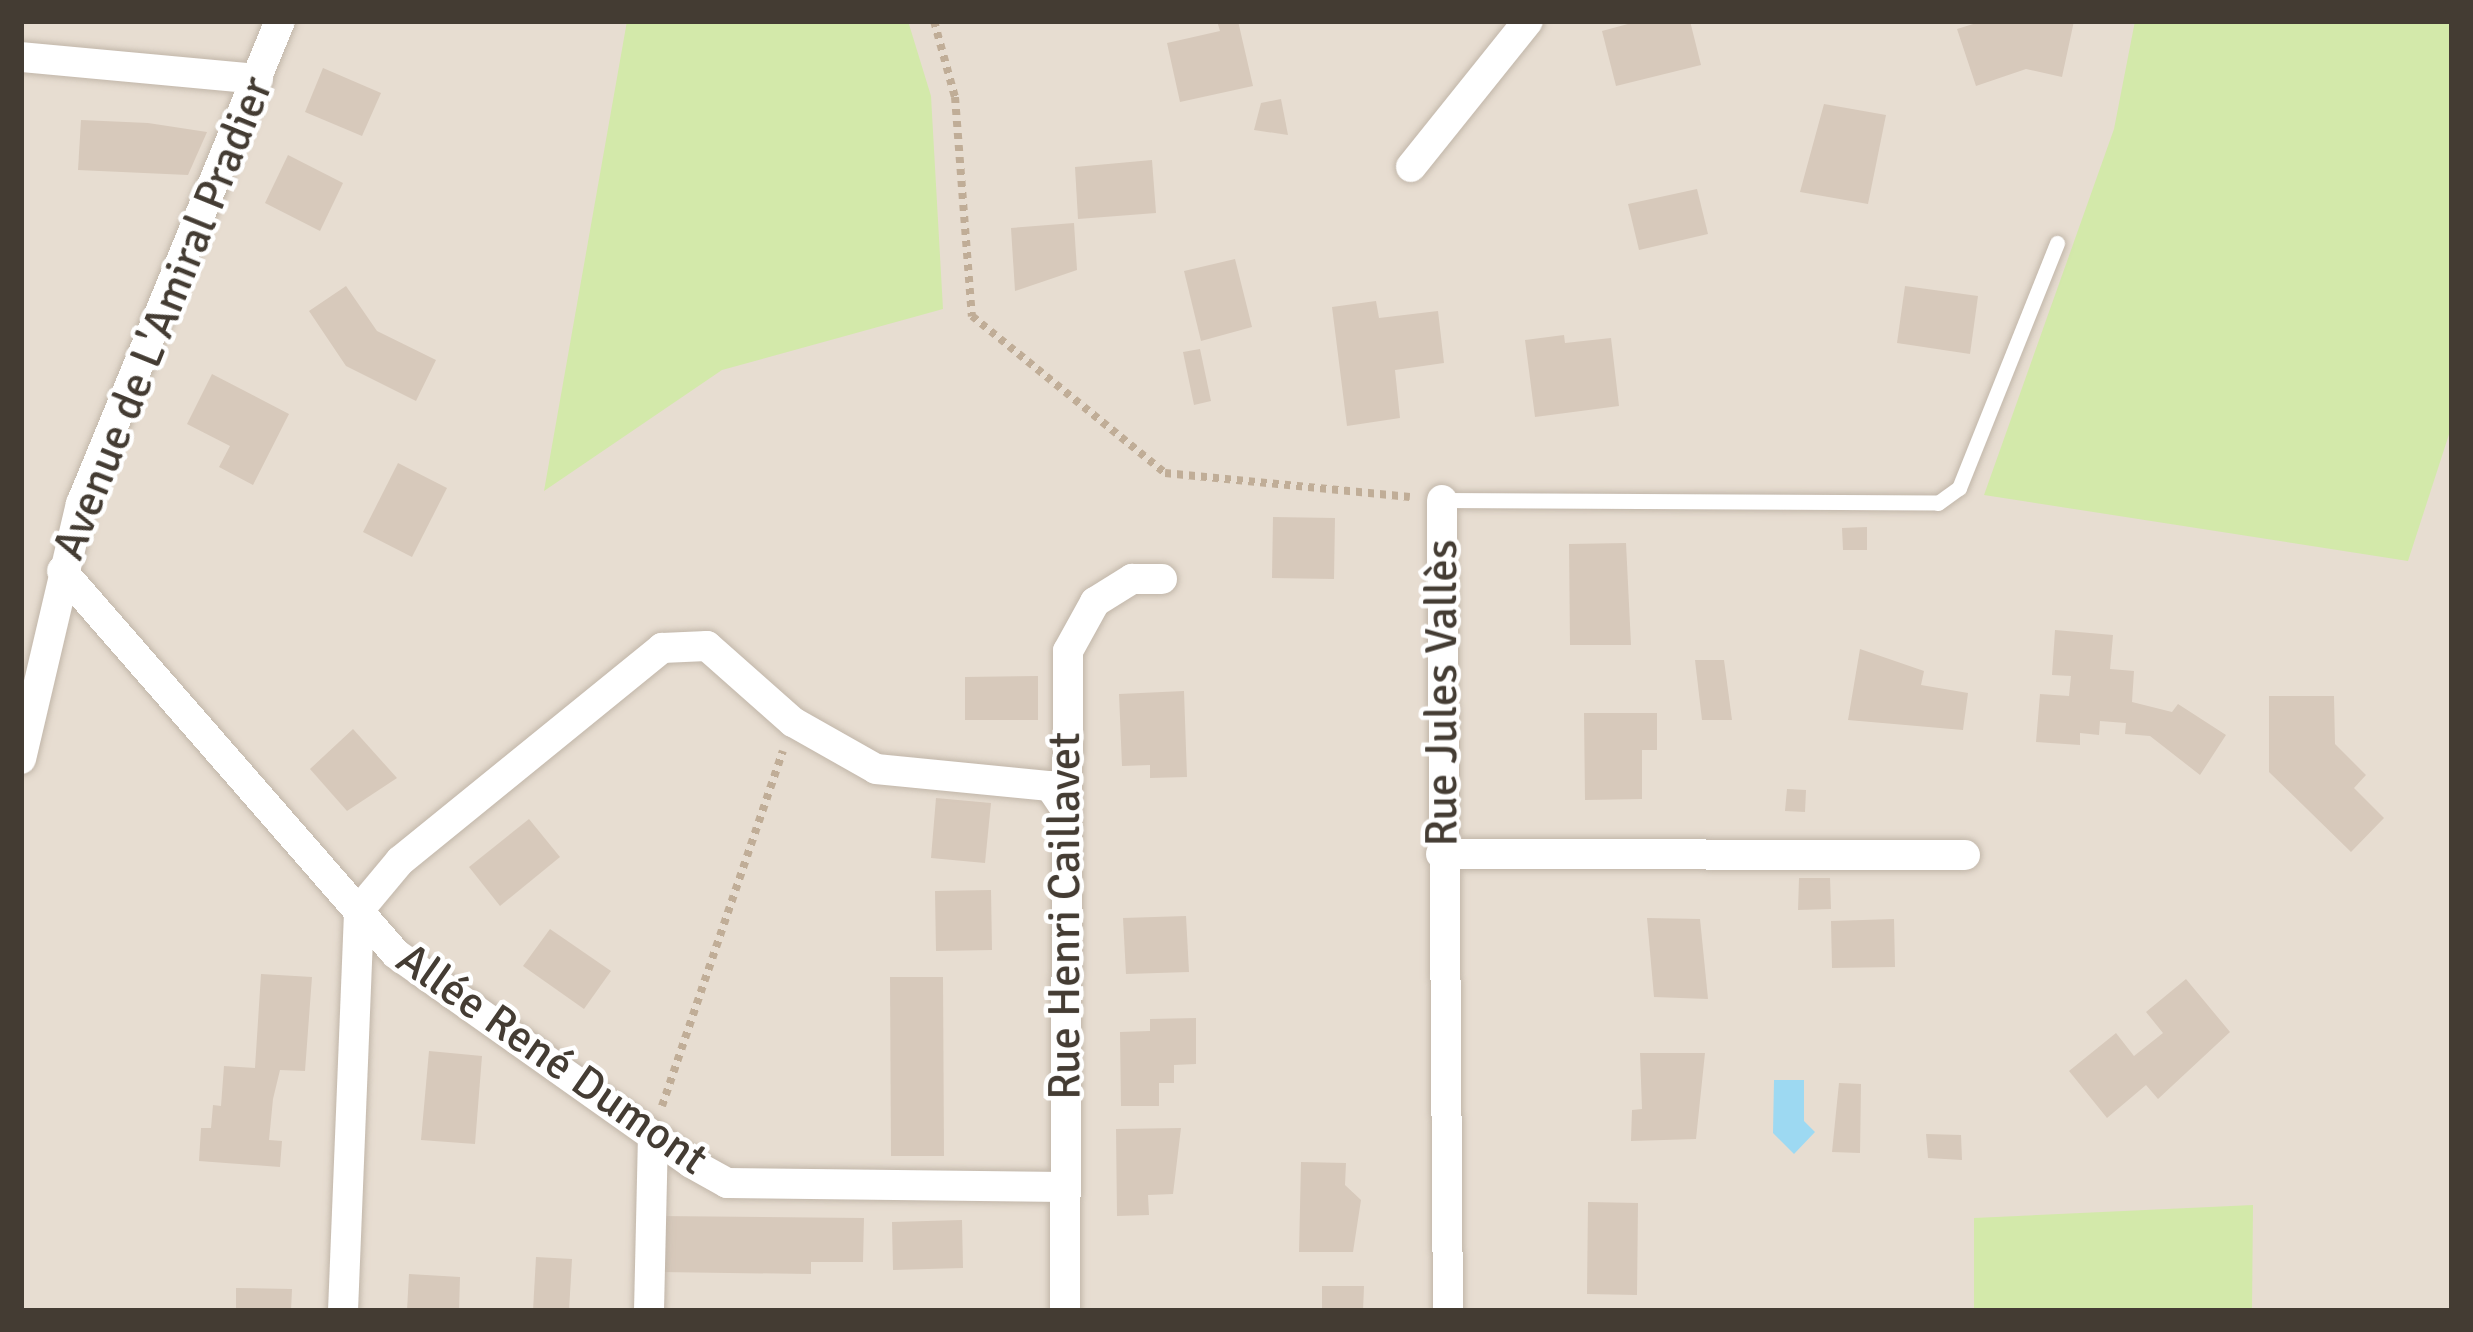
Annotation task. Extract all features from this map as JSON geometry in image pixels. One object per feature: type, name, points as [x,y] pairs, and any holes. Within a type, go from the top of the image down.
[{"type":"street","name":"Avenue de L'Amiral Pradier","points":[[21,758],[62,572],[280,21]]},
{"type":"street","points":[[1412,167],[1528,21]]},
{"type":"street","points":[[21,57],[258,79]]},
{"type":"street","name":"Rue Jules Vallès","points":[[1442,500],[1441,854],[1448,1311]]},
{"type":"street","name":"Allée René Dumont","points":[[62,572],[396,954],[727,1183],[1064,1187]]},
{"type":"street","name":"Rue Henri Caillavet","points":[[1065,1311],[1068,651],[1095,602],[1132,579],[1162,579]]},
{"type":"street","points":[[343,1311],[359,910],[400,861],[662,648],[691,641],[737,668],[794,722],[876,770],[1050,786],[1065,808]]},
{"type":"street","points":[[1441,854],[1965,855]]},
{"type":"street","points":[[649,1311],[653,1136]]},
{"type":"lane","name":"Rue Jules Vallès","points":[[1442,500],[1938,502],[1959,488],[2057,243]]},
{"type":"path","points":[[934,21],[955,97],[973,316],[1165,473],[1442,500]]},
{"type":"path","points":[[653,1136],[794,722]]},
{"type":"shaded area","points":[[21,21],[2452,21],[2452,1311],[21,1311]]},
{"type":"green space","points":[[627,21],[908,21],[931,96],[943,309],[722,370],[544,491]]},
{"type":"green space","points":[[2135,21],[2452,21],[2452,425],[2408,561],[1984,495],[2114,129]]},
{"type":"green space","points":[[2253,1205],[2252,1311],[1974,1311],[1974,1218]]},
{"type":"water","points":[[1774,1080],[1804,1080],[1804,1121],[1815,1132],[1794,1154],[1773,1133]]},
{"type":"building","points":[[1217,21],[1238,21],[1253,86],[1180,102],[1167,43],[1220,31]]},
{"type":"building","points":[[1639,21],[1690,21],[1701,65],[1616,86],[1602,31]]},
{"type":"building","points":[[1983,21],[2074,21],[2062,77],[2026,69],[1976,86],[1957,29]]},
{"type":"building","points":[[323,68],[381,93],[362,136],[305,112]]},
{"type":"building","points":[[1281,99],[1288,135],[1254,130],[1261,103]]},
{"type":"building","points":[[1824,104],[1886,115],[1868,204],[1800,192]]},
{"type":"building","points":[[81,120],[207,132],[188,175],[78,170]]},
{"type":"building","points":[[288,155],[343,183],[320,231],[265,203]]},
{"type":"building","points":[[1152,160],[1156,213],[1078,219],[1075,167]]},
{"type":"building","points":[[1697,189],[1708,234],[1639,250],[1628,204]]},
{"type":"building","points":[[1074,223],[1077,270],[1015,291],[1011,228]]},
{"type":"building","points":[[1235,259],[1252,327],[1201,341],[1184,271]]},
{"type":"building","points":[[346,286],[377,331],[436,360],[416,401],[346,366],[309,311]]},
{"type":"building","points":[[1905,286],[1978,296],[1970,354],[1897,343]]},
{"type":"building","points":[[1376,301],[1379,318],[1438,311],[1444,363],[1395,370],[1400,418],[1347,426],[1332,307]]},
{"type":"building","points":[[1564,335],[1565,343],[1611,338],[1619,406],[1535,417],[1525,340]]},
{"type":"building","points":[[1200,349],[1211,401],[1194,405],[1183,352]]},
{"type":"building","points":[[212,374],[289,414],[253,485],[219,467],[230,446],[187,424]]},
{"type":"building","points":[[398,463],[447,488],[412,557],[363,532]]},
{"type":"building","points":[[1273,517],[1335,518],[1334,579],[1272,578]]},
{"type":"building","points":[[1867,527],[1867,550],[1843,550],[1842,528]]},
{"type":"building","points":[[1626,543],[1631,645],[1570,645],[1569,544]]},
{"type":"building","points":[[2055,630],[2113,635],[2110,669],[2134,671],[2132,702],[2172,712],[2178,704],[2226,735],[2200,775],[2150,736],[2125,734],[2126,723],[2100,721],[2099,735],[2080,733],[2080,745],[2036,742],[2040,694],[2069,696],[2071,676],[2052,675]]},
{"type":"building","points":[[1860,649],[1924,671],[1921,685],[1968,693],[1963,730],[1848,720]]},
{"type":"building","points":[[1695,660],[1724,660],[1732,720],[1702,720]]},
{"type":"building","points":[[1038,676],[1038,720],[965,720],[965,677]]},
{"type":"building","points":[[1184,691],[1187,777],[1150,778],[1150,765],[1122,766],[1119,694]]},
{"type":"building","points":[[2269,696],[2334,696],[2335,744],[2366,775],[2354,788],[2384,818],[2351,852],[2269,772]]},
{"type":"building","points":[[1584,713],[1657,713],[1657,750],[1642,750],[1642,799],[1585,800]]},
{"type":"building","points":[[353,729],[397,778],[347,811],[310,769]]},
{"type":"building","points":[[1787,789],[1806,790],[1805,812],[1785,811]]},
{"type":"building","points":[[936,798],[991,803],[985,863],[931,858]]},
{"type":"building","points":[[529,819],[560,857],[500,906],[469,867]]},
{"type":"building","points":[[1799,878],[1830,878],[1831,909],[1798,910]]},
{"type":"building","points":[[991,890],[992,950],[936,951],[935,891]]},
{"type":"building","points":[[1186,916],[1189,972],[1126,974],[1123,918]]},
{"type":"building","points":[[1647,918],[1700,919],[1708,999],[1654,997]]},
{"type":"building","points":[[1894,919],[1895,967],[1832,968],[1831,921]]},
{"type":"building","points":[[550,929],[611,971],[584,1009],[523,966]]},
{"type":"building","points":[[261,974],[312,977],[305,1071],[280,1070],[273,1099],[269,1140],[282,1141],[280,1167],[199,1161],[201,1128],[211,1128],[213,1105],[221,1106],[224,1066],[255,1068]]},
{"type":"building","points":[[890,977],[943,977],[944,1156],[891,1156]]},
{"type":"building","points":[[2186,979],[2230,1032],[2158,1099],[2146,1085],[2107,1118],[2069,1071],[2116,1033],[2134,1056],[2163,1033],[2146,1012]]},
{"type":"building","points":[[1196,1018],[1196,1064],[1174,1065],[1174,1083],[1159,1083],[1159,1106],[1121,1106],[1120,1032],[1150,1031],[1150,1019]]},
{"type":"building","points":[[429,1051],[482,1056],[475,1144],[421,1140]]},
{"type":"building","points":[[1640,1053],[1705,1053],[1696,1139],[1631,1141],[1632,1110],[1642,1109]]},
{"type":"building","points":[[1839,1083],[1861,1084],[1860,1153],[1832,1152]]},
{"type":"building","points":[[1181,1128],[1173,1194],[1148,1195],[1149,1215],[1117,1216],[1116,1129]]},
{"type":"building","points":[[1926,1134],[1961,1135],[1962,1160],[1928,1158]]},
{"type":"building","points":[[1301,1162],[1346,1163],[1345,1185],[1361,1200],[1353,1252],[1299,1252]]},
{"type":"building","points":[[1588,1202],[1638,1203],[1637,1295],[1587,1294]]},
{"type":"building","points":[[660,1216],[864,1218],[863,1262],[811,1262],[811,1274],[660,1272]]},
{"type":"building","points":[[962,1220],[963,1268],[893,1270],[892,1222]]},
{"type":"building","points":[[536,1257],[572,1259],[569,1311],[533,1311]]},
{"type":"building","points":[[409,1274],[460,1277],[459,1311],[407,1311]]},
{"type":"building","points":[[1322,1286],[1364,1286],[1363,1311],[1322,1311]]},
{"type":"building","points":[[236,1288],[292,1289],[291,1311],[236,1311]]}]
